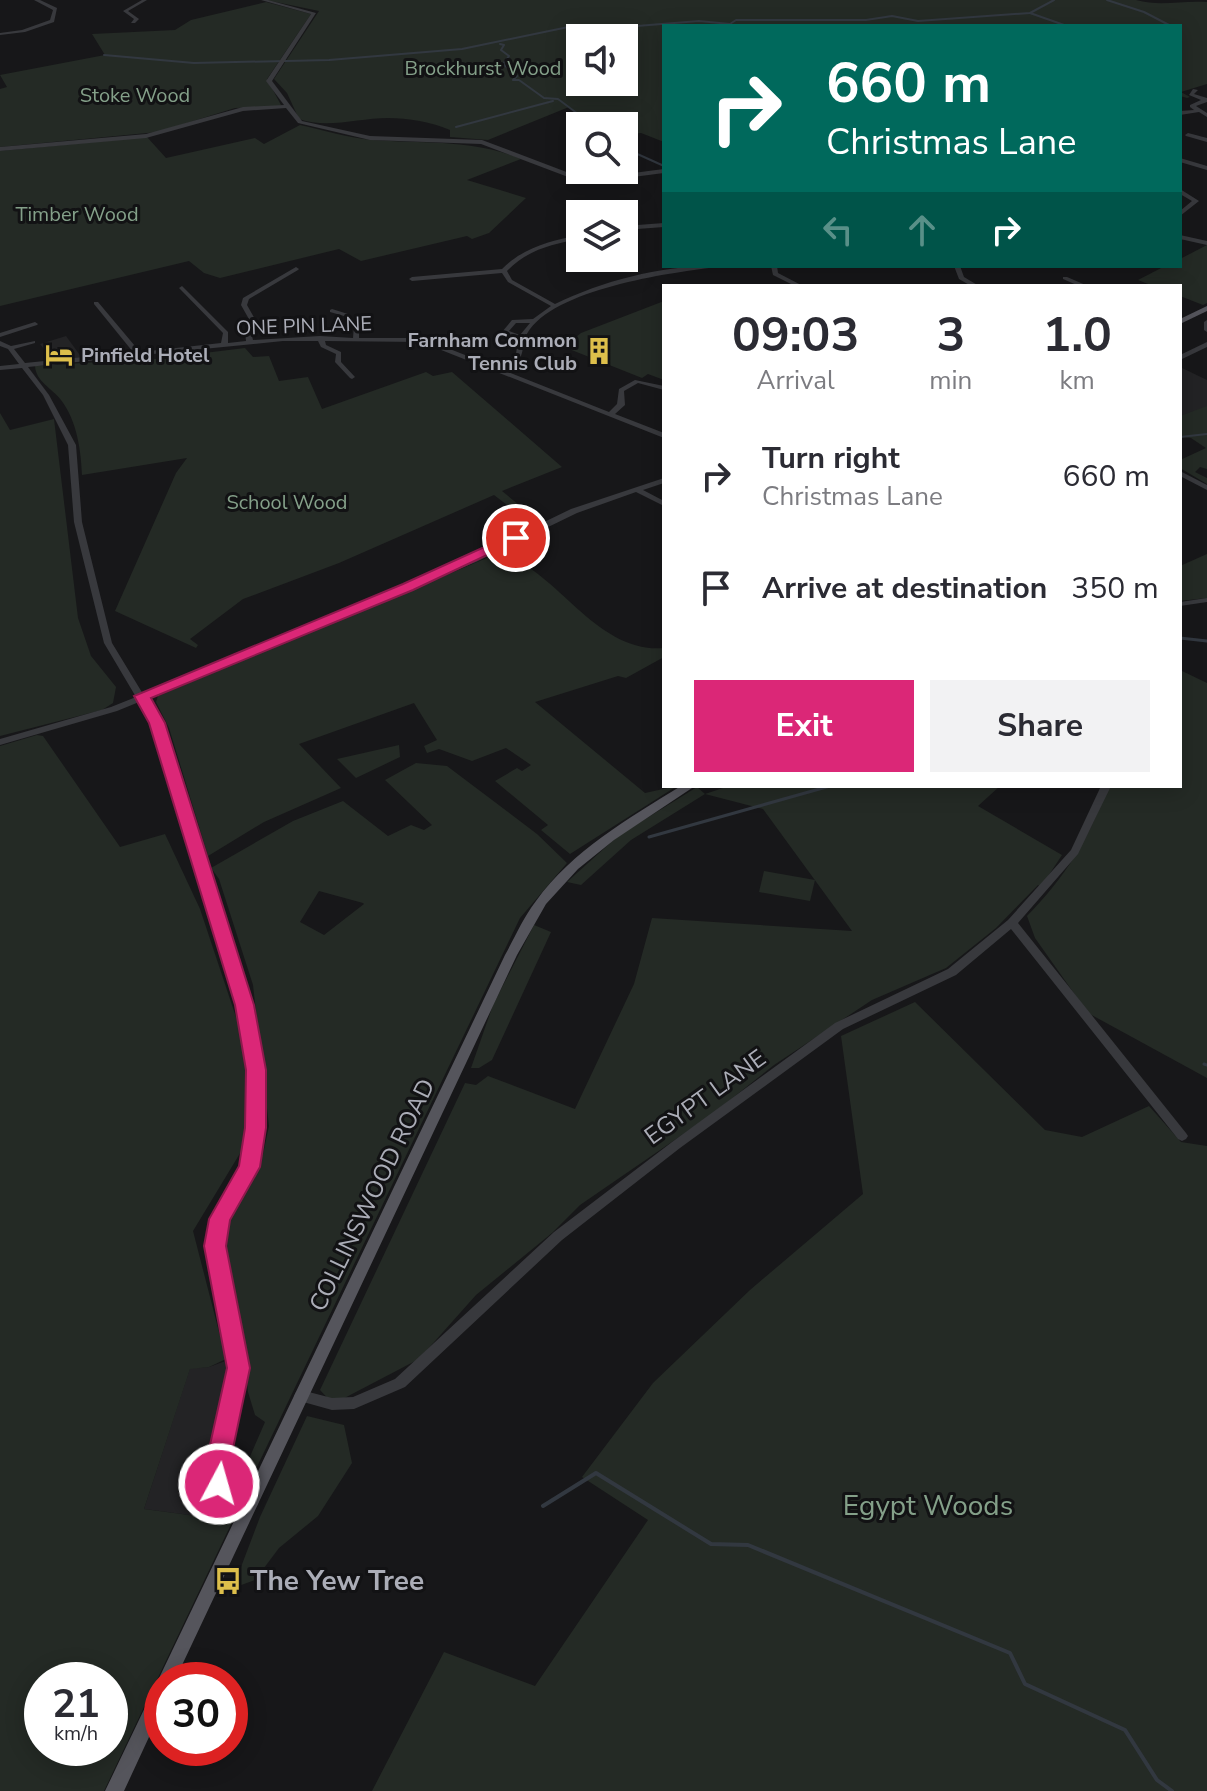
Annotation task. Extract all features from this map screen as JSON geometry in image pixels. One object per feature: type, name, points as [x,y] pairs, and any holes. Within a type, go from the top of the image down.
[{"type":"main road","points":[[1182,321],[1206,309]]},
{"type":"main road","name":"COLLINSWOOD ROAD","points":[[175,1662],[511,955],[540,904],[575,865],[607,839],[686,788]]},
{"type":"main road","points":[[114,1791],[144,1727]]},
{"type":"street","points":[[0,34],[23,31],[52,21],[55,9],[36,0]]},
{"type":"street","points":[[133,22],[137,19],[125,11],[145,0]]},
{"type":"street","points":[[263,0],[314,13],[269,81],[300,122],[370,138],[482,142],[576,178],[602,179],[662,171]]},
{"type":"street","points":[[1195,90],[1191,94],[1207,100]]},
{"type":"street","points":[[1207,100],[1192,106],[1207,115]]},
{"type":"street","points":[[0,149],[146,136],[243,109],[287,106]]},
{"type":"street","points":[[1182,113],[1197,111]]},
{"type":"street","points":[[1188,134],[1207,140]]},
{"type":"street","points":[[1182,161],[1207,168]]},
{"type":"street","points":[[1182,192],[1196,201],[1182,212]]},
{"type":"street","points":[[638,226],[661,224]]},
{"type":"street","points":[[1182,237],[1207,243]]},
{"type":"street","points":[[412,279],[504,271],[513,260],[535,248],[566,240]]},
{"type":"street","points":[[500,369],[519,355],[522,338],[536,321],[555,306],[629,280],[698,268]]},
{"type":"street","points":[[774,268],[775,274],[796,284]]},
{"type":"street","points":[[958,268],[961,278],[972,284]]},
{"type":"street","points":[[250,342],[248,332],[253,321],[244,305],[246,298],[296,269]]},
{"type":"street","points":[[504,271],[510,281],[555,306]]},
{"type":"street","points":[[1065,278],[1080,284]]},
{"type":"street","points":[[182,288],[226,333],[224,344]]},
{"type":"street","points":[[96,303],[140,356]]},
{"type":"street","points":[[332,311],[346,315],[357,325],[356,338]]},
{"type":"street","points":[[522,338],[505,332],[514,321],[536,321]]},
{"type":"street","points":[[1207,322],[1207,330]]},
{"type":"street","points":[[0,335],[35,324]]},
{"type":"street","points":[[320,338],[323,346],[339,353],[338,362],[352,377]]},
{"type":"street","name":"ONE PIN LANE","points":[[0,368],[22,362],[140,356],[250,342],[356,338],[437,343],[662,435]]},
{"type":"street","points":[[10,348],[33,342]]},
{"type":"street","points":[[0,343],[10,348],[22,362],[61,419],[72,445],[78,522],[108,643],[157,723],[245,1005],[256,1070],[256,1128],[249,1167],[220,1219],[215,1246],[238,1368],[216,1472],[219,1484],[229,1494],[252,1501]]},
{"type":"street","points":[[1183,357],[1207,344]]},
{"type":"street","points":[[1183,357],[1196,360]]},
{"type":"street","points":[[610,415],[621,405],[621,390],[637,381],[662,387]]},
{"type":"street","points":[[1182,474],[1207,488]]},
{"type":"street","points":[[0,742],[114,709],[473,560],[574,511],[662,481]]},
{"type":"street","points":[[636,489],[662,503]]},
{"type":"street","points":[[1182,604],[1207,600]]},
{"type":"street","name":"EGYPT LANE","points":[[301,1396],[332,1404],[354,1403],[400,1383],[558,1236],[676,1145],[839,1026],[952,972],[1012,923],[1075,852],[1105,788]]},
{"type":"street","points":[[1012,923],[1182,1136]]},
{"type":"shaded area","points":[[66,336],[82,358],[53,360],[40,344]]},
{"type":"shaded area","points":[[1182,368],[1207,380],[1207,434],[1182,432]]},
{"type":"shaded area","points":[[234,1358],[234,1385],[212,1470],[213,1489],[226,1502],[219,1519],[144,1509],[190,1368],[209,1367]]},
{"type":"green space","name":"Brockhurst Wood","points":[[266,0],[1207,2],[1207,84],[1182,92],[1182,24],[662,24],[662,141],[638,133],[638,112],[575,112],[569,107],[488,140],[450,137],[450,130],[412,120],[388,118],[310,122],[299,119],[287,93],[274,79],[319,11]]},
{"type":"green space","name":"Stoke Wood","points":[[266,2],[311,14],[267,79],[281,105],[278,107],[235,108],[158,132],[0,147],[0,89],[7,87],[0,75],[105,55],[92,34],[175,30],[191,20]]},
{"type":"green space","name":"Timber Wood","points":[[300,125],[364,139],[467,145],[503,153],[521,159],[467,180],[526,198],[489,233],[472,239],[467,236],[361,261],[339,249],[220,278],[204,273],[189,261],[0,306],[0,151],[147,137],[166,158],[255,138],[264,144]]},
{"type":"green space","points":[[1207,245],[1207,303],[1203,305],[1182,297],[1182,284],[1148,284],[1138,280],[1161,268],[1182,268],[1182,258]]},
{"type":"green space","points":[[662,302],[662,379],[648,374],[642,378],[564,347],[581,333]]},
{"type":"green space","name":"School Wood","points":[[245,348],[253,357],[269,356],[279,381],[308,377],[322,409],[426,372],[433,376],[452,372],[562,467],[502,491],[540,522],[533,525],[494,495],[339,563],[243,599],[190,639],[198,645],[196,648],[115,611],[176,473],[187,458],[82,475],[79,446],[71,417],[61,400],[38,376],[35,366],[99,362],[106,365]]},
{"type":"green space","points":[[1207,406],[1207,469],[1200,467],[1195,472],[1207,478],[1207,484],[1182,469],[1182,459],[1206,448],[1191,438],[1182,437],[1182,415]]},
{"type":"green space","points":[[0,413],[10,430],[54,419],[78,618],[91,656],[116,687],[113,703],[102,710],[0,736]]},
{"type":"green space","points":[[1207,554],[1207,598],[1182,601],[1182,565]]},
{"type":"green space","points":[[494,555],[515,560],[534,571],[593,622],[615,636],[638,646],[662,648],[662,658],[626,678],[618,676],[535,702],[645,793],[674,788],[570,854],[541,830],[548,825],[495,781],[517,768],[522,771],[531,765],[506,748],[472,761],[439,749],[427,753],[424,746],[437,740],[414,703],[299,744],[341,788],[264,822],[208,856],[169,728],[156,702],[158,696]]},
{"type":"green space","points":[[1182,671],[1207,683],[1207,1078],[1088,1013],[1035,938],[1027,916],[1075,856],[1107,788],[1182,788]]},
{"type":"green space","points":[[37,735],[43,736],[120,847],[165,834],[200,909],[249,1056],[245,1145],[193,1231],[226,1359],[209,1367],[190,1369],[144,1509],[219,1519],[226,1502],[234,1508],[233,1520],[165,1662],[144,1662],[144,1707],[128,1741],[128,1662],[24,1662],[24,1766],[116,1766],[104,1791],[0,1791],[0,746]]},
{"type":"green space","points":[[399,745],[400,757],[356,778],[337,759]]},
{"type":"green space","points":[[416,763],[447,766],[537,834],[567,863],[520,918],[253,1475],[238,1484],[265,1422],[255,1415],[248,1392],[239,1310],[222,1232],[263,1154],[269,1126],[253,985],[219,879],[211,868],[293,821],[343,801],[388,836],[411,825],[424,830],[432,825],[385,780]],"holes":[[[319,891],[363,903],[324,935],[300,922]]]},
{"type":"green space","points":[[698,788],[705,794],[631,840],[581,885],[567,882],[618,836]]},
{"type":"green space","points":[[723,788],[998,788],[978,806],[1062,855],[1041,887],[1038,885],[996,928],[946,968],[872,1000],[774,1065],[711,1115],[580,1205],[552,1233],[476,1295],[419,1359],[333,1404],[320,1390],[465,1083],[476,1085],[488,1076],[575,1109],[634,984],[652,918],[852,931],[763,809],[705,794]]},
{"type":"green space","points":[[764,871],[815,880],[810,901],[759,892]]},
{"type":"green space","points":[[534,925],[551,932],[492,1060],[479,1068],[471,1068],[493,1005]]},
{"type":"green space","name":"Egypt Woods","points":[[915,1002],[1045,1130],[1082,1137],[1149,1106],[1181,1142],[1207,1146],[1207,1791],[372,1791],[444,1652],[535,1686],[648,1520],[582,1477],[653,1383],[750,1290],[863,1194],[841,1036]]},
{"type":"green space","points":[[307,1416],[344,1425],[352,1463],[318,1516],[279,1548],[255,1580],[233,1588],[260,1517]]},
{"type":"waterway","points":[[1030,13],[1054,0]]},
{"type":"waterway","points":[[1107,0],[1144,12],[1167,24]]},
{"type":"waterway","points":[[104,55],[194,63],[329,60],[462,49],[578,25],[612,28],[699,21],[730,24],[736,20],[866,20],[892,16],[918,21],[1030,13]]},
{"type":"waterway","points":[[1030,13],[1061,24]]},
{"type":"waterway","points":[[500,44],[504,45],[501,50],[509,56],[503,64],[517,76],[513,80],[519,80],[544,98],[558,99],[575,112]]},
{"type":"waterway","points":[[456,127],[553,101]]},
{"type":"waterway","points":[[638,154],[662,165]]},
{"type":"waterway","points":[[1182,437],[1207,434]]},
{"type":"waterway","points":[[1182,638],[1207,641]]},
{"type":"waterway","points":[[649,837],[823,788]]},
{"type":"waterway","points":[[543,1506],[596,1473],[711,1544],[748,1545],[1010,1653],[1025,1684],[1125,1730],[1157,1780],[1172,1791]]},
{"type":"place","name":"Farnham Common Tennis Club","points":[[599,351]]},
{"type":"place","name":"Pinfield Hotel","points":[[59,355]]},
{"type":"place","name":"The Yew Tree","points":[[228,1581]]},
{"type":"route","points":[[219,1484],[216,1472],[238,1368],[215,1246],[220,1219],[249,1167],[256,1128],[256,1070],[245,1005],[157,723],[142,696],[473,560],[516,538]]}]
